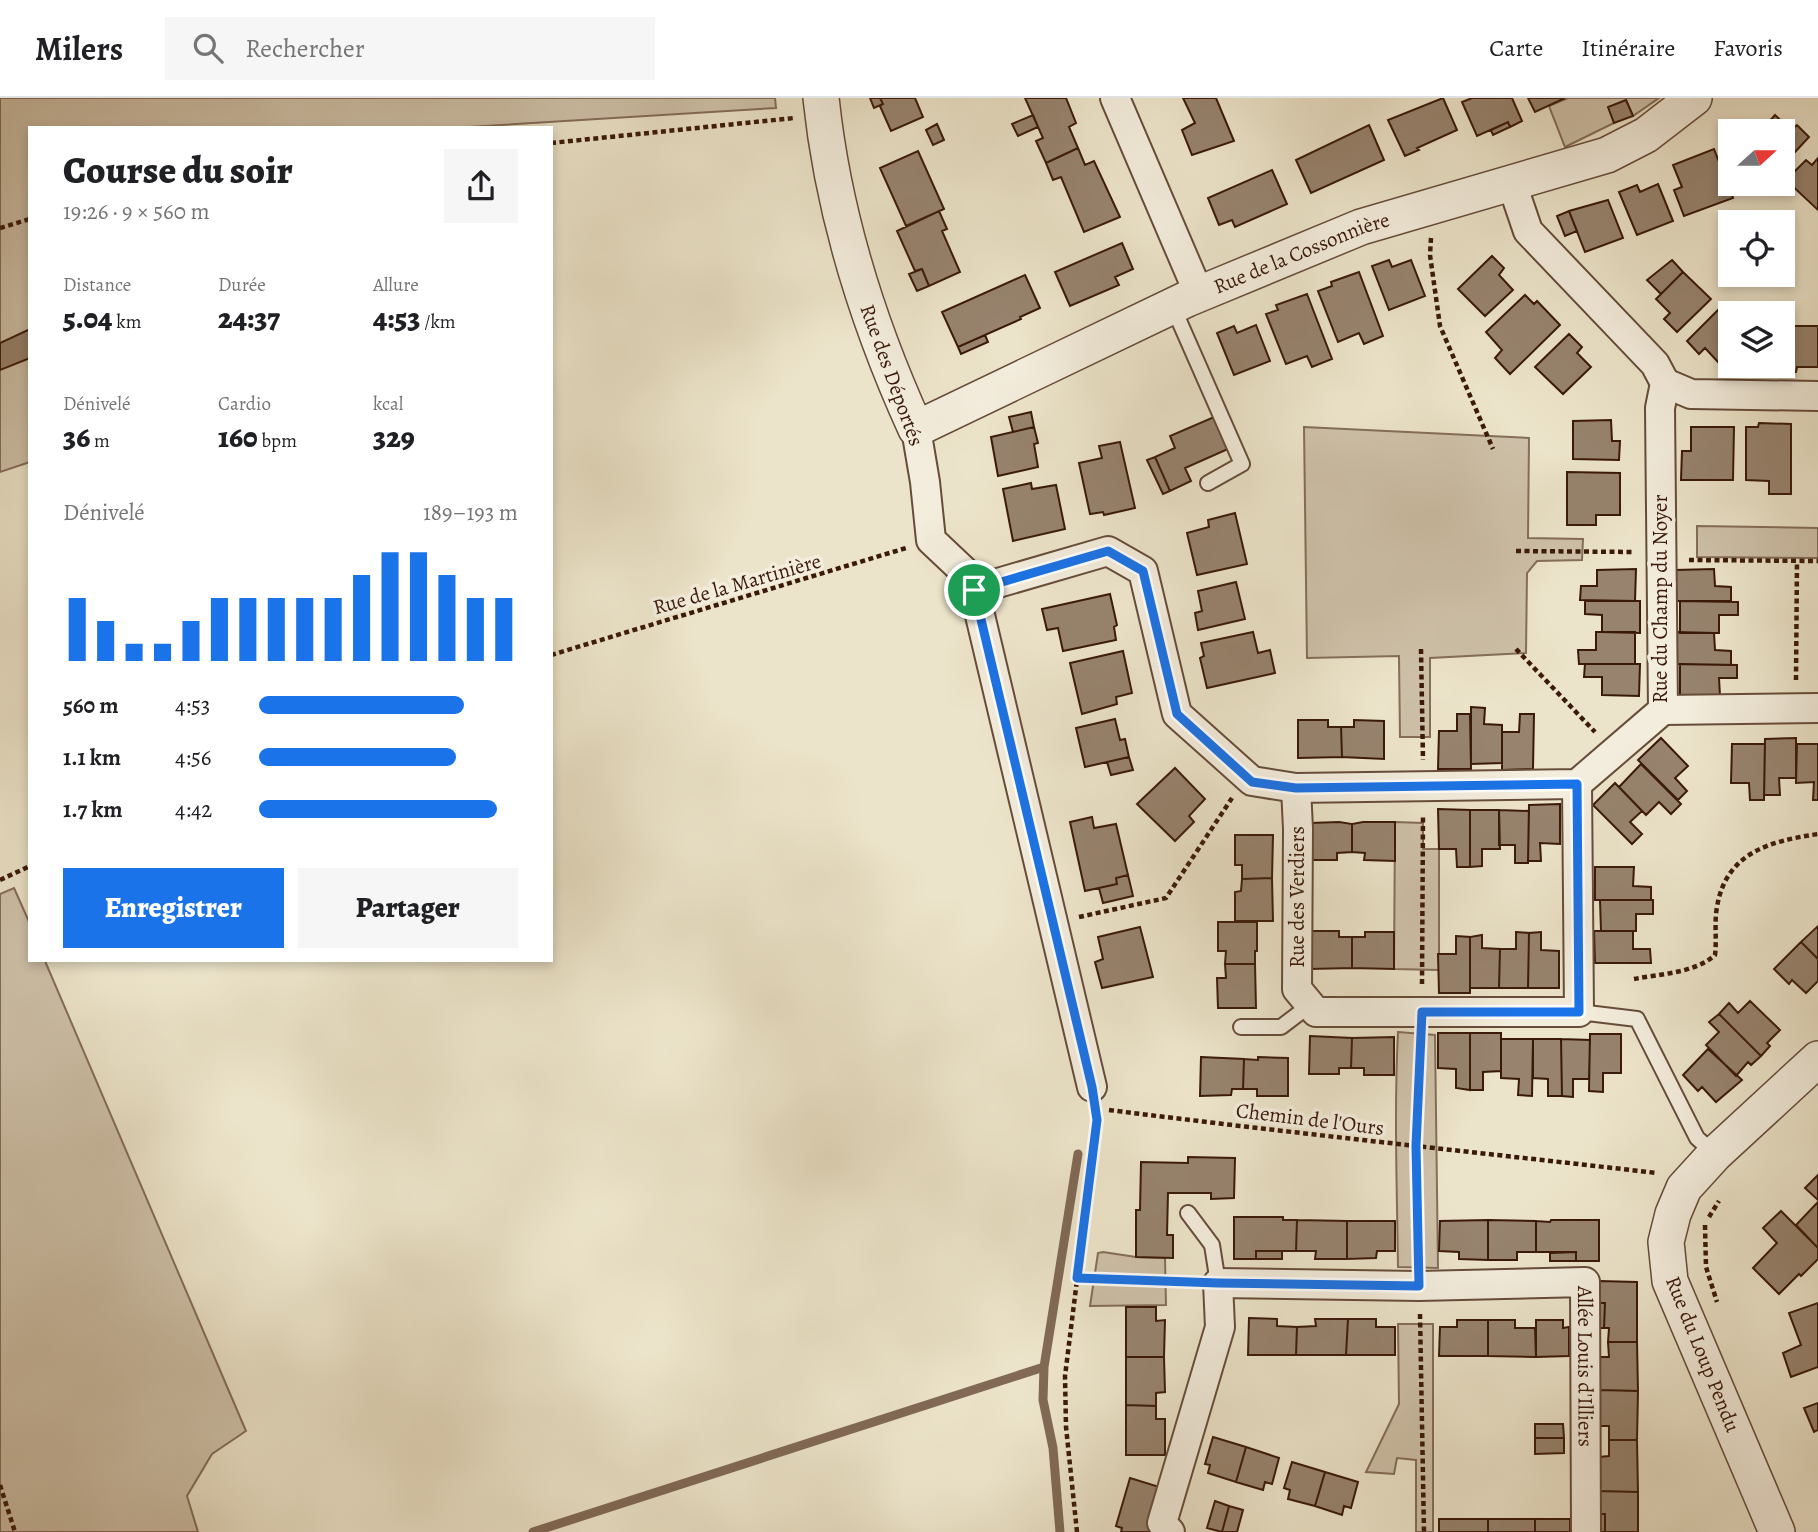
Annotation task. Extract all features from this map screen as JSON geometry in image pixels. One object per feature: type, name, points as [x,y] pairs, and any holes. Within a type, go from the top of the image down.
[{"type":"street","points":[[1115,98],[1186,300]]},
{"type":"street","name":"Rue de la Cossonnière","points":[[916,429],[1186,300],[1361,227],[1607,155],[1646,135],[1694,98]]},
{"type":"street","name":"Rue des Déportés","points":[[822,107],[848,249],[894,382],[916,429],[931,540]]},
{"type":"street","points":[[1512,184],[1528,231],[1655,364],[1665,383],[1691,394],[1818,396]]},
{"type":"street","name":"Rue du Champ du Noyer","points":[[1577,784],[1663,710],[1660,408],[1665,383]]},
{"type":"street","points":[[931,540],[967,574],[974,590],[1094,1098]]},
{"type":"street","points":[[974,590],[1108,551],[1143,571],[1177,714],[1252,782],[1296,788],[1577,784],[1579,1012],[1315,1012],[1310,1005]]},
{"type":"street","points":[[1663,710],[1807,708]]},
{"type":"street","name":"Rue des Verdiers","points":[[1296,788],[1297,989],[1310,1005]]},
{"type":"street","name":"Rue du Loup Pendu","points":[[1777,1532],[1670,1281],[1666,1242],[1684,1188],[1715,1154],[1818,1059]]},
{"type":"street","name":"Allée Louis d'Illiers","points":[[1218,1283],[1419,1286],[1585,1282],[1586,1532]]},
{"type":"street","points":[[1170,1532],[1162,1523],[1220,1327],[1218,1283]]},
{"type":"lane","points":[[1186,300],[1242,464],[1208,482]]},
{"type":"lane","points":[[1241,1027],[1282,1027],[1310,1005]]},
{"type":"lane","points":[[1579,1012],[1637,1019],[1697,1138],[1715,1154]]},
{"type":"lane","points":[[1188,1213],[1212,1245],[1218,1283]]},
{"type":"path","points":[[553,143],[822,107]]},
{"type":"path","points":[[1432,205],[1430,255],[1440,327],[1493,449]]},
{"type":"path","points":[[0,228],[28,220]]},
{"type":"path","name":"Rue de la Martinière","points":[[553,654],[869,561],[931,540]]},
{"type":"path","points":[[1516,551],[1818,561]]},
{"type":"path","points":[[1797,561],[1807,708]]},
{"type":"path","points":[[1420,649],[1423,786],[1422,1012],[1416,1146],[1424,1532]]},
{"type":"path","points":[[1516,649],[1614,752]]},
{"type":"path","points":[[1054,923],[1166,898],[1246,776]]},
{"type":"path","points":[[1634,979],[1706,963],[1715,955],[1717,907],[1722,888],[1734,869],[1748,854],[1768,844],[1818,834]]},
{"type":"path","points":[[0,880],[28,867]]},
{"type":"path","points":[[1077,1532],[1066,1427],[1065,1376],[1097,1120],[1094,1098]]},
{"type":"path","name":"Chemin de l'Ours","points":[[1094,1098],[1370,1143],[1665,1174],[1684,1188]]},
{"type":"path","name":"Rue du Loup Pendu","points":[[1719,1310],[1706,1266],[1705,1223],[1726,1190]]},
{"type":"path","points":[[1077,1278],[1218,1283]]},
{"type":"path","points":[[0,1485],[15,1532]]},
{"type":"shaded area","points":[[0,98],[775,98],[776,108],[485,126],[28,126],[28,463],[0,472]]},
{"type":"shaded area","points":[[1568,98],[1659,98],[1633,116],[1626,100],[1609,107],[1614,123],[1565,147],[1549,106]]},
{"type":"shaded area","points":[[1304,427],[1529,438],[1528,538],[1583,539],[1582,560],[1537,561],[1527,573],[1526,653],[1430,658],[1430,737],[1400,737],[1399,656],[1307,658]]},
{"type":"shaded area","points":[[1697,526],[1818,528],[1818,558],[1697,557]]},
{"type":"shaded area","points":[[1395,822],[1423,823],[1423,849],[1439,849],[1439,970],[1394,969]]},
{"type":"shaded area","points":[[14,888],[28,920],[28,962],[45,962],[246,1431],[212,1454],[187,1496],[198,1532],[0,1532],[0,894]]},
{"type":"shaded area","points":[[1398,1032],[1435,1035],[1438,1268],[1398,1267]]},
{"type":"shaded area","points":[[1098,1253],[1165,1258],[1166,1305],[1090,1306]]},
{"type":"shaded area","points":[[1398,1324],[1433,1324],[1433,1532],[1416,1532],[1416,1460],[1397,1458],[1394,1474],[1366,1472],[1399,1404]]},
{"type":"building","points":[[870,98],[880,98],[883,104],[874,108]]},
{"type":"building","points":[[880,98],[915,98],[923,117],[891,131],[880,106],[883,104]]},
{"type":"building","points":[[1025,98],[1066,98],[1076,123],[1069,127],[1078,148],[1046,163],[1036,141],[1043,138]]},
{"type":"building","points":[[1183,98],[1216,98],[1234,141],[1192,155],[1182,130],[1195,123]]},
{"type":"building","points":[[1443,98],[1457,130],[1405,156],[1388,120]]},
{"type":"building","points":[[1472,98],[1512,98],[1522,121],[1510,127],[1508,122],[1477,136],[1462,102]]},
{"type":"building","points":[[1528,98],[1565,98],[1535,112]]},
{"type":"building","points":[[1626,100],[1633,116],[1614,123],[1608,107]]},
{"type":"building","points":[[1033,115],[1038,127],[1018,136],[1012,124]]},
{"type":"building","points":[[1508,122],[1510,127],[1493,135],[1491,130]]},
{"type":"building","points":[[937,124],[944,140],[933,145],[926,130]]},
{"type":"building","points":[[1369,125],[1384,160],[1311,193],[1296,160]]},
{"type":"building","points":[[1796,126],[1809,137],[1796,151]]},
{"type":"building","points":[[1078,148],[1085,165],[1094,161],[1120,217],[1084,232],[1061,177],[1053,180],[1046,163]]},
{"type":"building","points":[[1714,149],[1718,159],[1718,196],[1733,198],[1684,216],[1674,190],[1682,187],[1673,165]]},
{"type":"building","points":[[918,151],[944,209],[906,226],[880,168]]},
{"type":"building","points":[[1818,158],[1818,210],[1796,189],[1796,170],[1806,160],[1812,165]]},
{"type":"building","points":[[1272,170],[1287,204],[1235,227],[1232,220],[1219,225],[1208,198]]},
{"type":"building","points":[[1658,184],[1673,221],[1637,235],[1619,192],[1637,185],[1640,192]]},
{"type":"building","points":[[1608,200],[1623,238],[1585,252],[1569,211]]},
{"type":"building","points":[[939,211],[947,229],[942,231],[960,272],[929,286],[922,269],[915,271],[897,231]]},
{"type":"building","points":[[1569,211],[1577,231],[1565,236],[1557,216]]},
{"type":"building","points":[[1122,243],[1133,269],[1115,277],[1119,285],[1070,306],[1055,272]]},
{"type":"building","points":[[1492,256],[1504,268],[1499,275],[1513,290],[1485,316],[1458,289]]},
{"type":"building","points":[[1389,260],[1392,267],[1411,260],[1425,296],[1389,310],[1372,266]]},
{"type":"building","points":[[1672,260],[1683,272],[1661,294],[1647,280]]},
{"type":"building","points":[[922,269],[929,286],[917,291],[909,274]]},
{"type":"building","points":[[1359,272],[1383,336],[1364,344],[1359,333],[1338,342],[1318,291],[1332,286],[1331,282]]},
{"type":"building","points":[[1683,272],[1711,299],[1677,332],[1664,319],[1670,313],[1656,299]]},
{"type":"building","points":[[1025,275],[1040,308],[958,347],[942,312]]},
{"type":"building","points":[[1307,294],[1332,359],[1312,367],[1307,356],[1286,364],[1266,314],[1278,310],[1276,305]]},
{"type":"building","points":[[1525,295],[1534,304],[1537,301],[1560,325],[1510,374],[1495,358],[1502,350],[1486,332]]},
{"type":"building","points":[[1718,310],[1718,362],[1705,348],[1699,354],[1687,341]]},
{"type":"building","points":[[1256,325],[1270,361],[1234,375],[1217,333],[1234,326],[1237,333]]},
{"type":"building","points":[[1795,326],[1818,326],[1818,367],[1797,367],[1796,372]]},
{"type":"building","points":[[28,330],[28,359],[0,370],[0,343]]},
{"type":"building","points":[[1569,334],[1582,347],[1577,353],[1591,367],[1563,394],[1535,367]]},
{"type":"building","points":[[985,335],[988,342],[961,354],[958,347]]},
{"type":"building","points":[[1031,412],[1034,427],[1013,432],[1009,417]]},
{"type":"building","points":[[1214,417],[1228,449],[1185,468],[1191,481],[1170,491],[1155,457],[1175,448],[1170,436]]},
{"type":"building","points":[[1611,420],[1612,441],[1620,441],[1619,460],[1573,459],[1573,421]]},
{"type":"building","points":[[1759,423],[1791,424],[1791,494],[1769,494],[1769,481],[1746,480],[1746,427],[1758,427]]},
{"type":"building","points":[[1034,427],[1038,443],[1034,444],[1038,467],[998,476],[991,437]]},
{"type":"building","points":[[1691,427],[1734,427],[1733,480],[1681,480],[1682,451],[1691,451]]},
{"type":"building","points":[[1120,442],[1135,508],[1104,515],[1103,512],[1090,514],[1079,463],[1102,458],[1099,446]]},
{"type":"building","points":[[1155,457],[1170,491],[1163,494],[1147,460]]},
{"type":"building","points":[[1567,472],[1620,473],[1620,515],[1596,515],[1596,525],[1567,525]]},
{"type":"building","points":[[1031,483],[1032,489],[1056,485],[1065,529],[1013,541],[1003,489]]},
{"type":"building","points":[[1235,513],[1247,564],[1197,575],[1187,533],[1209,527],[1208,520]]},
{"type":"building","points":[[1636,569],[1635,601],[1580,600],[1581,586],[1597,586],[1597,570]]},
{"type":"building","points":[[1714,569],[1715,586],[1731,587],[1731,601],[1674,601],[1675,570]]},
{"type":"building","points":[[1236,582],[1245,619],[1198,630],[1195,613],[1202,611],[1198,591]]},
{"type":"building","points":[[1110,594],[1117,625],[1114,627],[1116,640],[1063,651],[1058,628],[1047,630],[1042,609]]},
{"type":"building","points":[[1585,601],[1640,601],[1640,633],[1602,632],[1602,615],[1585,614]]},
{"type":"building","points":[[1680,601],[1738,602],[1738,615],[1719,615],[1719,633],[1680,633]]},
{"type":"building","points":[[1253,632],[1258,653],[1270,650],[1275,673],[1207,688],[1200,658],[1204,656],[1201,643]]},
{"type":"building","points":[[1596,632],[1635,632],[1635,664],[1579,664],[1578,650],[1596,650]]},
{"type":"building","points":[[1675,632],[1714,633],[1715,650],[1731,651],[1731,665],[1674,664]]},
{"type":"building","points":[[1123,651],[1132,693],[1116,697],[1117,704],[1082,714],[1070,663]]},
{"type":"building","points":[[1585,664],[1640,664],[1639,696],[1602,695],[1602,677],[1584,677]]},
{"type":"building","points":[[1680,664],[1737,665],[1737,678],[1719,678],[1720,696],[1680,695]]},
{"type":"building","points":[[1471,707],[1485,708],[1484,724],[1502,725],[1502,763],[1471,764]]},
{"type":"building","points":[[1457,714],[1470,714],[1471,769],[1438,769],[1439,731],[1457,731]]},
{"type":"building","points":[[1520,714],[1534,714],[1533,769],[1502,770],[1502,732],[1519,732]]},
{"type":"building","points":[[1115,719],[1120,740],[1125,739],[1129,757],[1085,767],[1076,728]]},
{"type":"building","points":[[1298,720],[1328,720],[1328,727],[1341,727],[1342,757],[1298,758]]},
{"type":"building","points":[[1354,720],[1384,721],[1384,759],[1342,757],[1341,727],[1354,727]]},
{"type":"building","points":[[1661,738],[1688,766],[1675,778],[1687,791],[1678,800],[1638,760]]},
{"type":"building","points":[[1796,738],[1796,778],[1779,778],[1780,795],[1764,795],[1765,739]]},
{"type":"building","points":[[1732,744],[1765,744],[1764,800],[1750,800],[1749,783],[1731,783]]},
{"type":"building","points":[[1797,744],[1818,744],[1818,800],[1813,800],[1814,782],[1796,783]]},
{"type":"building","points":[[1129,757],[1133,770],[1111,775],[1107,762]]},
{"type":"building","points":[[1641,764],[1681,804],[1671,814],[1659,802],[1646,815],[1619,787]]},
{"type":"building","points":[[1175,768],[1205,799],[1189,816],[1194,822],[1175,841],[1137,804]]},
{"type":"building","points":[[1615,783],[1642,811],[1630,822],[1642,834],[1632,844],[1593,805]]},
{"type":"building","points":[[1560,804],[1560,844],[1540,843],[1541,861],[1528,861],[1529,805]]},
{"type":"building","points":[[1438,809],[1470,810],[1470,867],[1457,867],[1456,849],[1439,849]]},
{"type":"building","points":[[1470,810],[1499,810],[1500,849],[1482,849],[1482,866],[1470,867]]},
{"type":"building","points":[[1499,810],[1529,811],[1528,863],[1515,863],[1515,845],[1499,845]]},
{"type":"building","points":[[1092,817],[1094,828],[1116,824],[1128,875],[1116,878],[1117,884],[1085,891],[1070,822]]},
{"type":"building","points":[[1395,822],[1395,861],[1364,860],[1365,853],[1352,852],[1352,824]]},
{"type":"building","points":[[1310,823],[1352,824],[1352,852],[1337,853],[1337,860],[1310,860]]},
{"type":"building","points":[[1235,835],[1273,835],[1272,878],[1242,879],[1242,865],[1235,865]]},
{"type":"building","points":[[1595,867],[1634,867],[1633,886],[1651,887],[1651,900],[1595,900]]},
{"type":"building","points":[[1128,875],[1133,896],[1103,903],[1099,888],[1117,884],[1116,878]]},
{"type":"building","points":[[1272,878],[1273,921],[1235,921],[1235,892],[1241,891],[1242,879]]},
{"type":"building","points":[[1600,900],[1653,900],[1653,914],[1636,914],[1636,931],[1601,931]]},
{"type":"building","points":[[1218,922],[1257,922],[1255,964],[1225,964],[1226,951],[1218,951]]},
{"type":"building","points":[[1818,926],[1818,959],[1801,942]]},
{"type":"building","points":[[1140,927],[1153,977],[1102,988],[1095,962],[1103,959],[1098,937]]},
{"type":"building","points":[[1310,931],[1339,931],[1339,937],[1352,937],[1352,968],[1310,969]]},
{"type":"building","points":[[1594,931],[1633,931],[1633,949],[1650,949],[1651,963],[1595,963]]},
{"type":"building","points":[[1365,932],[1394,932],[1394,969],[1352,968],[1352,937],[1365,937]]},
{"type":"building","points":[[1516,932],[1529,933],[1528,988],[1499,988],[1500,949],[1516,949]]},
{"type":"building","points":[[1541,932],[1541,950],[1559,951],[1559,988],[1528,988],[1529,933]]},
{"type":"building","points":[[1482,935],[1482,948],[1500,949],[1499,988],[1470,988],[1470,937]]},
{"type":"building","points":[[1456,936],[1470,937],[1470,993],[1439,993],[1438,954],[1456,954]]},
{"type":"building","points":[[1801,942],[1818,959],[1818,981],[1806,993],[1792,980],[1789,984],[1774,969]]},
{"type":"building","points":[[1225,964],[1255,964],[1256,1008],[1218,1008],[1217,978],[1226,978]]},
{"type":"building","points":[[1750,1001],[1780,1030],[1767,1043],[1770,1046],[1761,1056],[1719,1014],[1729,1003],[1738,1013]]},
{"type":"building","points":[[1719,1014],[1761,1056],[1751,1065],[1748,1062],[1736,1076],[1706,1045],[1719,1032],[1709,1022]]},
{"type":"building","points":[[1438,1033],[1470,1033],[1470,1090],[1456,1088],[1456,1069],[1438,1068]]},
{"type":"building","points":[[1470,1033],[1501,1033],[1501,1071],[1483,1072],[1483,1090],[1470,1090]]},
{"type":"building","points":[[1590,1034],[1621,1034],[1621,1073],[1603,1073],[1603,1092],[1589,1091]]},
{"type":"building","points":[[1310,1036],[1352,1038],[1351,1068],[1339,1068],[1339,1074],[1309,1074]]},
{"type":"building","points":[[1394,1037],[1394,1075],[1364,1075],[1364,1068],[1351,1068],[1352,1038]]},
{"type":"building","points":[[1501,1039],[1533,1039],[1532,1096],[1518,1095],[1519,1079],[1501,1078]]},
{"type":"building","points":[[1533,1039],[1561,1039],[1562,1096],[1548,1096],[1548,1079],[1533,1078]]},
{"type":"building","points":[[1561,1039],[1590,1040],[1589,1079],[1573,1079],[1573,1097],[1562,1096]]},
{"type":"building","points":[[1708,1049],[1742,1080],[1716,1102],[1702,1087],[1698,1091],[1683,1075]]},
{"type":"building","points":[[1201,1057],[1244,1059],[1243,1089],[1232,1089],[1231,1095],[1200,1096]]},
{"type":"building","points":[[1258,1057],[1288,1058],[1288,1096],[1257,1096],[1257,1089],[1243,1089],[1244,1059],[1258,1060]]},
{"type":"building","points":[[1188,1157],[1235,1158],[1234,1198],[1211,1199],[1211,1193],[1168,1193],[1167,1235],[1173,1235],[1173,1258],[1136,1257],[1136,1210],[1140,1210],[1141,1162],[1188,1163]]},
{"type":"building","points":[[1818,1175],[1818,1200],[1805,1188]]},
{"type":"building","points":[[1818,1202],[1818,1248],[1796,1225]]},
{"type":"building","points":[[1781,1211],[1818,1248],[1818,1259],[1779,1294],[1753,1268],[1777,1243],[1763,1228]]},
{"type":"building","points":[[1234,1217],[1283,1217],[1283,1220],[1297,1220],[1296,1251],[1256,1251],[1256,1259],[1234,1259]]},
{"type":"building","points":[[1297,1220],[1347,1221],[1347,1259],[1315,1259],[1316,1251],[1296,1251]]},
{"type":"building","points":[[1488,1220],[1536,1221],[1536,1252],[1517,1252],[1517,1260],[1488,1260]]},
{"type":"building","points":[[1488,1220],[1488,1260],[1459,1259],[1459,1252],[1439,1251],[1440,1221]]},
{"type":"building","points":[[1599,1220],[1599,1261],[1576,1261],[1576,1252],[1536,1252],[1536,1221]]},
{"type":"building","points":[[1347,1221],[1395,1221],[1395,1251],[1377,1251],[1376,1258],[1347,1259]]},
{"type":"building","points":[[1256,1251],[1282,1251],[1282,1259],[1256,1259]]},
{"type":"building","points":[[1576,1252],[1576,1261],[1550,1261],[1550,1253]]},
{"type":"building","points":[[1599,1281],[1637,1282],[1637,1342],[1608,1342],[1609,1328],[1604,1328],[1605,1303],[1599,1303]]},
{"type":"building","points":[[1599,1303],[1605,1303],[1604,1328],[1600,1328]]},
{"type":"building","points":[[1818,1303],[1818,1367],[1791,1377],[1783,1353],[1801,1345],[1789,1313]]},
{"type":"building","points":[[1126,1307],[1156,1307],[1156,1321],[1165,1320],[1164,1357],[1126,1357]]},
{"type":"building","points":[[1249,1318],[1277,1319],[1277,1326],[1297,1327],[1296,1355],[1248,1355]]},
{"type":"building","points":[[1315,1319],[1348,1319],[1346,1355],[1296,1355],[1297,1327],[1316,1326]]},
{"type":"building","points":[[1348,1319],[1376,1319],[1376,1327],[1395,1327],[1395,1355],[1346,1355]]},
{"type":"building","points":[[1457,1320],[1488,1320],[1488,1356],[1439,1356],[1440,1327],[1457,1327]]},
{"type":"building","points":[[1488,1320],[1515,1320],[1515,1328],[1535,1328],[1536,1357],[1488,1356]]},
{"type":"building","points":[[1536,1320],[1563,1320],[1563,1328],[1569,1327],[1569,1356],[1536,1357]]},
{"type":"building","points":[[1608,1342],[1637,1342],[1638,1391],[1600,1390],[1599,1357],[1609,1357]]},
{"type":"building","points":[[1126,1357],[1164,1357],[1165,1392],[1156,1393],[1156,1406],[1126,1405]]},
{"type":"building","points":[[1600,1390],[1638,1391],[1637,1440],[1609,1440],[1609,1426],[1599,1426]]},
{"type":"building","points":[[1818,1403],[1818,1430],[1814,1432],[1804,1408]]},
{"type":"building","points":[[1126,1405],[1156,1406],[1156,1419],[1165,1419],[1165,1455],[1126,1455]]},
{"type":"building","points":[[1535,1424],[1563,1424],[1564,1438],[1535,1438]]},
{"type":"building","points":[[1213,1437],[1246,1447],[1236,1482],[1208,1473],[1210,1465],[1205,1464]]},
{"type":"building","points":[[1535,1438],[1564,1438],[1564,1453],[1535,1454]]},
{"type":"building","points":[[1609,1440],[1637,1440],[1638,1492],[1599,1491],[1599,1457],[1609,1456]]},
{"type":"building","points":[[1246,1447],[1279,1458],[1272,1484],[1265,1482],[1263,1490],[1236,1482]]},
{"type":"building","points":[[1292,1462],[1325,1472],[1315,1506],[1288,1499],[1290,1490],[1284,1488]]},
{"type":"building","points":[[1325,1472],[1358,1482],[1351,1508],[1344,1506],[1342,1515],[1315,1506]]},
{"type":"building","points":[[1130,1478],[1166,1489],[1155,1510],[1149,1532],[1121,1532],[1122,1528],[1116,1526]]},
{"type":"building","points":[[1599,1491],[1638,1492],[1638,1532],[1605,1532],[1605,1514],[1598,1514]]},
{"type":"building","points":[[1215,1501],[1229,1506],[1222,1532],[1207,1528]]},
{"type":"building","points":[[1229,1506],[1243,1510],[1237,1532],[1222,1532]]},
{"type":"building","points":[[1598,1514],[1605,1514],[1605,1532],[1599,1532]]},
{"type":"building","points":[[1439,1519],[1488,1519],[1488,1532],[1439,1532]]},
{"type":"building","points":[[1488,1519],[1535,1519],[1535,1532],[1488,1532]]},
{"type":"building","points":[[1535,1519],[1570,1519],[1570,1532],[1535,1532]]},
{"type":"waterway","points":[[1060,1532],[1053,1448],[1043,1400],[1044,1367],[1078,1154]]},
{"type":"waterway","points":[[533,1532],[1044,1367]]},
{"type":"route","points":[[1108,551],[1143,571],[1177,714],[1252,782],[1296,788],[1577,784],[1579,1012],[1422,1012],[1416,1146],[1419,1286],[1077,1278],[1097,1120],[1092,1087],[974,590],[1108,551]]}]
